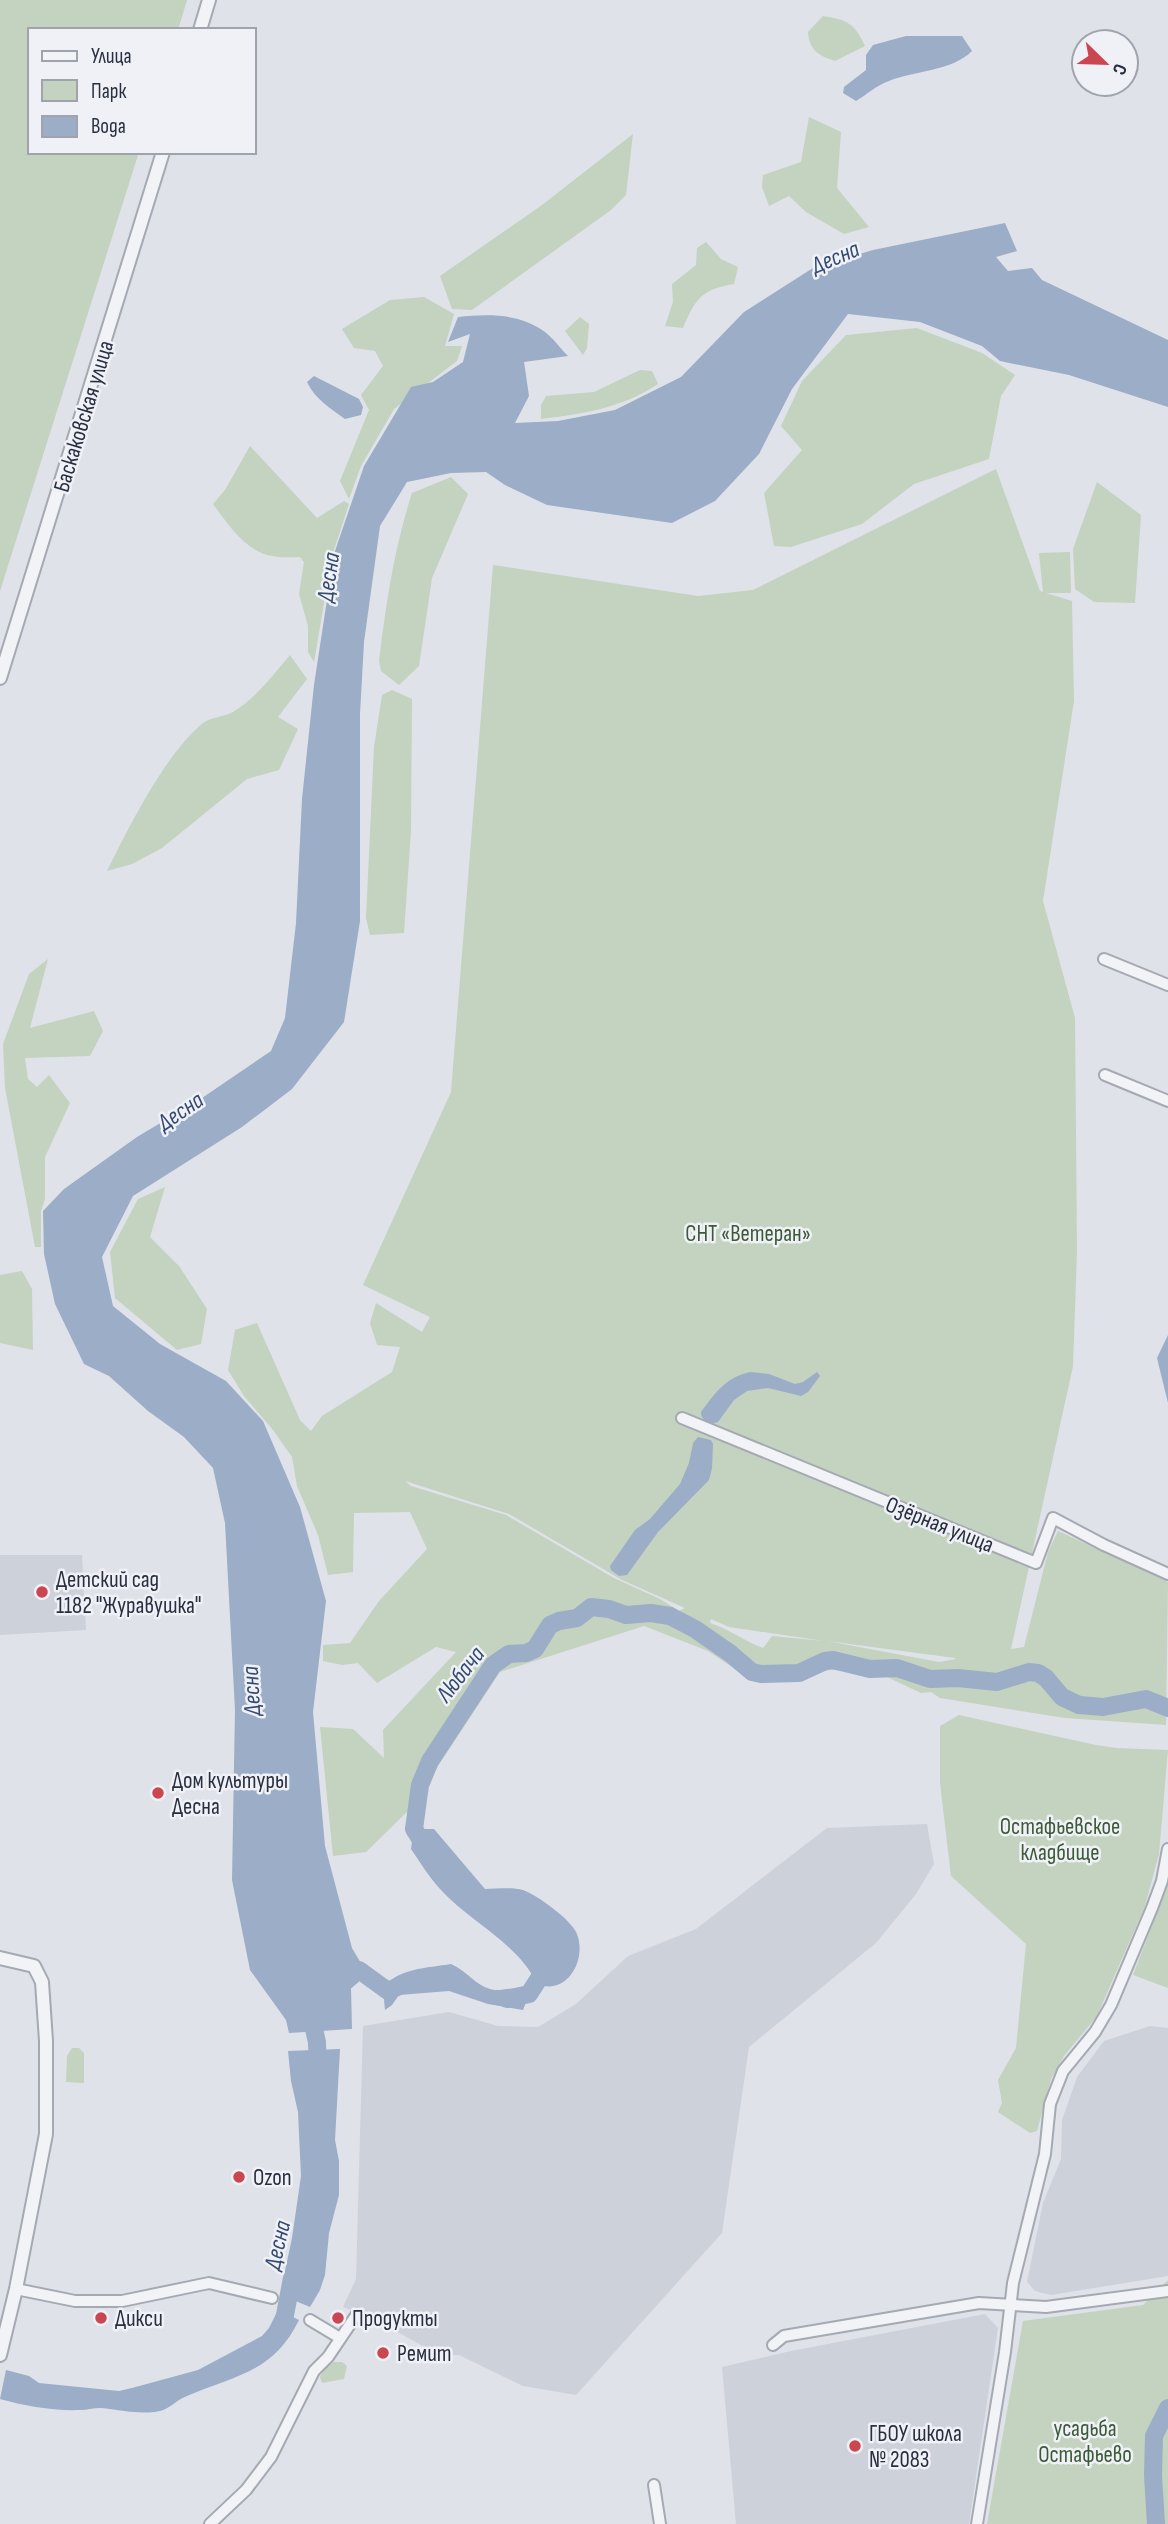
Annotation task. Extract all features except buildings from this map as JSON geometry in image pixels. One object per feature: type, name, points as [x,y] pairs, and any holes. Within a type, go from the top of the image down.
[{"type":"street","points":[[201,28],[209,0]]},
{"type":"street","name":"Баскаковская улица","points":[[0,678],[162,154]]},
{"type":"street","points":[[1104,959],[1168,985]]},
{"type":"street","points":[[1105,1074],[1168,1101]]},
{"type":"street","name":"Озёрная улица","points":[[682,1418],[1036,1563],[1054,1518],[1104,1545],[1168,1574]]},
{"type":"street","points":[[977,2524],[1012,2304],[1013,2283],[1045,2154],[1054,2092],[1070,2060],[1095,2032],[1111,2005],[1162,1881],[1168,1849]]},
{"type":"street","points":[[0,1958],[18,1960],[34,1966],[38,1972],[42,1982],[46,2041],[46,2134],[0,2355]]},
{"type":"street","points":[[16,2288],[75,2301],[122,2301],[209,2283],[272,2298]]},
{"type":"street","points":[[773,2345],[784,2336],[979,2303],[1046,2307],[1168,2291]]},
{"type":"street","points":[[220,2524],[271,2457],[314,2371],[357,2314]]},
{"type":"street","points":[[310,2320],[340,2338]]},
{"type":"street","points":[[654,2485],[660,2524]]},
{"type":"street","points":[[210,2524],[232,2505]]},
{"type":"shaded area","name":"Детский сад 1182 \"Журавушка\"","points":[[0,1555],[82,1555],[86,1630],[0,1635]]},
{"type":"shaded area","points":[[927,1824],[934,1864],[916,1894],[876,1943],[749,2047],[722,2233],[576,2395],[523,2386],[459,2355],[439,2355],[370,2317],[343,2307],[356,2279],[363,2026],[449,2012],[498,2026],[538,2027],[576,2004],[628,1956],[696,1929],[827,1828]]},
{"type":"shaded area","points":[[1150,2026],[1168,2028],[1168,2276],[1051,2295],[1035,2291],[1027,2282],[1043,2203],[1061,2159],[1062,2120],[1077,2077],[1104,2041]]},
{"type":"shaded area","name":"ГБОУ школа № 2083","points":[[985,2314],[998,2328],[969,2524],[736,2524],[722,2367]]},
{"type":"green space","points":[[0,0],[187,0],[179,28],[28,28],[28,154],[138,154],[0,591]]},
{"type":"green space","points":[[823,16],[849,24],[865,46],[835,61],[824,57],[813,48],[808,32]]},
{"type":"green space","points":[[809,117],[841,132],[837,188],[869,227],[844,234],[806,212],[789,196],[769,206],[762,187],[763,175],[801,162]]},
{"type":"green space","points":[[633,134],[626,195],[611,210],[472,310],[452,309],[440,276],[542,205]]},
{"type":"green space","points":[[706,242],[721,259],[738,267],[734,284],[714,289],[701,297],[683,328],[665,326],[673,302],[672,284],[696,265],[697,248]]},
{"type":"green space","points":[[424,297],[454,314],[445,346],[462,346],[457,361],[394,409],[361,466],[349,499],[340,481],[369,410],[361,395],[383,366],[375,351],[354,348],[342,329],[390,300]]},
{"type":"green space","points":[[580,317],[589,324],[587,348],[583,355],[565,331]]},
{"type":"green space","points":[[917,328],[982,353],[1015,375],[1001,396],[989,459],[914,484],[862,524],[791,547],[774,546],[764,493],[802,450],[781,426],[802,381],[846,335]]},
{"type":"green space","points":[[640,370],[652,371],[658,384],[616,404],[587,412],[541,419],[541,405],[546,396],[594,392]]},
{"type":"green space","points":[[250,446],[317,518],[344,501],[349,504],[332,556],[314,662],[308,652],[308,626],[299,594],[304,562],[300,557],[275,557],[254,549],[238,536],[213,504],[225,490]]},
{"type":"green space","name":"СНТ «Ветеран»","points":[[996,469],[1040,591],[1043,592],[1039,553],[1070,552],[1071,593],[1046,593],[1072,601],[1074,701],[1043,901],[1075,1018],[1077,1252],[1073,1366],[1011,1649],[1024,1647],[1048,1552],[1058,1531],[1161,1578],[1168,1582],[1166,1725],[1065,1718],[940,1698],[931,1692],[921,1693],[887,1677],[859,1671],[830,1670],[773,1682],[748,1678],[708,1651],[644,1626],[500,1672],[409,1810],[366,1852],[333,1856],[320,1727],[353,1729],[384,1758],[383,1730],[456,1652],[436,1647],[377,1683],[358,1663],[342,1665],[323,1661],[323,1645],[350,1643],[379,1601],[427,1549],[410,1512],[354,1513],[353,1572],[328,1575],[318,1535],[297,1486],[292,1457],[244,1396],[228,1370],[235,1330],[257,1323],[300,1420],[311,1431],[322,1416],[392,1372],[400,1347],[377,1345],[370,1323],[376,1303],[422,1332],[430,1317],[363,1285],[451,1092],[493,565],[698,596],[753,590]],"holes":[[[405,1481],[509,1514],[622,1580],[685,1608],[679,1611],[614,1578],[506,1515],[411,1486]],[[711,1619],[729,1627],[824,1641],[772,1636],[763,1648],[710,1623]],[[827,1641],[956,1659],[939,1662]]]},
{"type":"green space","points":[[451,477],[468,494],[432,578],[419,666],[399,685],[381,671],[379,661],[400,535],[412,493]]},
{"type":"green space","points":[[1097,482],[1141,515],[1135,603],[1094,602],[1075,589],[1073,549]]},
{"type":"green space","points":[[290,655],[307,679],[278,717],[298,729],[279,770],[247,779],[162,848],[132,864],[107,871],[149,792],[189,736],[206,721],[233,712],[249,700]]},
{"type":"green space","points":[[392,690],[412,699],[411,831],[404,933],[370,935],[366,918],[374,747],[382,695]]},
{"type":"green space","points":[[48,959],[30,1028],[94,1011],[103,1031],[90,1056],[25,1058],[28,1079],[37,1087],[49,1075],[70,1103],[45,1157],[41,1247],[35,1247],[5,1088],[3,1044],[29,974]]},
{"type":"green space","points":[[165,1187],[150,1237],[179,1266],[207,1309],[201,1344],[177,1350],[115,1298],[110,1252],[138,1199]]},
{"type":"green space","points":[[22,1271],[32,1289],[33,1350],[0,1343],[0,1275]]},
{"type":"green space","name":"Остафьевское кладбище","points":[[959,1715],[1096,1745],[1168,1750],[1159,1854],[1145,1906],[1097,2016],[1064,2056],[1051,2079],[1037,2131],[1030,2133],[998,2112],[1002,2103],[998,2080],[1016,2048],[1026,1944],[951,1876],[940,1783],[940,1726]]},
{"type":"green space","name":"Остафьевское кладбище","points":[[1168,1884],[1168,1988],[1133,1975]]},
{"type":"green space","points":[[72,2048],[79,2048],[84,2053],[84,2083],[66,2082],[67,2056]]},
{"type":"green space","name":"усадьба Остафьево","points":[[1168,2280],[1168,2524],[987,2524],[1023,2321],[1143,2305]]},
{"type":"green space","points":[[334,2362],[342,2362],[347,2366],[344,2379],[322,2383],[320,2377],[325,2368]]},
{"type":"water","points":[[906,36],[962,36],[972,51],[954,63],[885,83],[856,101],[843,93],[844,87],[866,70],[866,55],[873,45]]},
{"type":"water","points":[[1005,223],[1017,251],[996,257],[1008,271],[1032,268],[1042,280],[1168,340],[1168,407],[1069,375],[1000,361],[982,346],[920,322],[848,314],[792,389],[759,454],[715,501],[672,523],[547,505],[505,485],[486,472],[451,473],[407,482],[380,526],[364,642],[360,714],[360,921],[344,1022],[292,1089],[242,1127],[133,1196],[102,1257],[113,1306],[160,1344],[226,1381],[263,1421],[300,1507],[326,1601],[313,1712],[325,1846],[352,1948],[362,1965],[351,1988],[352,2029],[289,2033],[286,2020],[250,1970],[232,1880],[235,1710],[225,1523],[213,1468],[184,1437],[148,1411],[109,1376],[84,1364],[55,1304],[44,1254],[43,1211],[64,1189],[137,1137],[202,1098],[271,1051],[285,1018],[296,923],[302,799],[314,685],[334,554],[364,466],[411,387],[433,382],[463,362],[470,334],[448,342],[458,317],[492,315],[514,318],[535,326],[551,337],[568,356],[524,362],[529,396],[515,423],[558,421],[615,410],[681,377],[744,312],[813,268],[873,250]]},
{"type":"water","points":[[314,376],[359,399],[363,407],[361,415],[345,419],[323,403],[307,382]]},
{"type":"water","points":[[1168,1335],[1168,1403],[1157,1358]]},
{"type":"water","points":[[751,1372],[769,1374],[795,1384],[817,1372],[820,1376],[808,1392],[801,1396],[768,1388],[747,1391],[734,1400],[718,1422],[711,1424],[705,1421],[701,1412],[717,1392],[728,1382]]},
{"type":"water","points":[[698,1437],[711,1440],[713,1444],[709,1480],[658,1532],[627,1575],[619,1576],[610,1566],[635,1530],[650,1519],[680,1484],[689,1463],[693,1443]]},
{"type":"water","points":[[414,1829],[434,1829],[485,1889],[523,1890],[561,1915],[574,1928],[579,1944],[577,1964],[572,1973],[557,1985],[537,1984],[518,1956],[452,1901],[428,1874],[411,1849]]},
{"type":"water","points":[[451,1964],[485,1987],[495,1990],[517,1989],[529,1994],[523,2010],[488,2004],[449,1991],[399,1995],[385,2010],[383,1989],[396,1977],[413,1970]]},
{"type":"water","points":[[340,2049],[335,2140],[339,2161],[339,2195],[329,2233],[325,2275],[310,2307],[286,2297],[282,2285],[301,2176],[298,2112],[288,2051]]},
{"type":"water","points":[[278,2310],[299,2320],[289,2338],[265,2362],[237,2377],[184,2397],[160,2411],[138,2412],[101,2408],[60,2410],[0,2399],[6,2370],[29,2376],[39,2383],[119,2391],[198,2370],[262,2336]]},
{"type":"waterway","name":"Любача","points":[[426,1848],[414,1829],[420,1785],[430,1761],[493,1665],[509,1654],[526,1653],[535,1649],[550,1625],[577,1618],[591,1607],[626,1615],[651,1613],[670,1616],[695,1629],[752,1672],[761,1674],[799,1673],[833,1660],[870,1669],[897,1668],[930,1679],[958,1678],[997,1682],[1029,1672],[1046,1678],[1062,1697],[1079,1705],[1103,1707],[1146,1699],[1168,1708]]},
{"type":"waterway","name":"Любача","points":[[507,1999],[529,1994],[549,1963]]},
{"type":"waterway","name":"Любача","points":[[339,1982],[346,1981],[359,1970],[388,1991],[404,1984]]},
{"type":"waterway","name":"Десна","points":[[309,2008],[317,2042],[318,2074]]},
{"type":"waterway","name":"Десна","points":[[277,2333],[282,2331],[292,2278]]},
{"type":"waterway","name":"Любача","points":[[1156,2524],[1154,2436],[1168,2408]]},
{"type":"place","name":"Детский сад 1182 \"Журавушка\"","points":[[42,1592]]},
{"type":"place","name":"Дом культуры Десна","points":[[158,1793]]},
{"type":"place","name":"Ozon","points":[[239,2177]]},
{"type":"place","name":"Дикси","points":[[101,2318]]},
{"type":"place","name":"Продукты","points":[[338,2318]]},
{"type":"place","name":"Ремит","points":[[383,2353]]},
{"type":"place","name":"ГБОУ школа № 2083","points":[[855,2446]]}]
